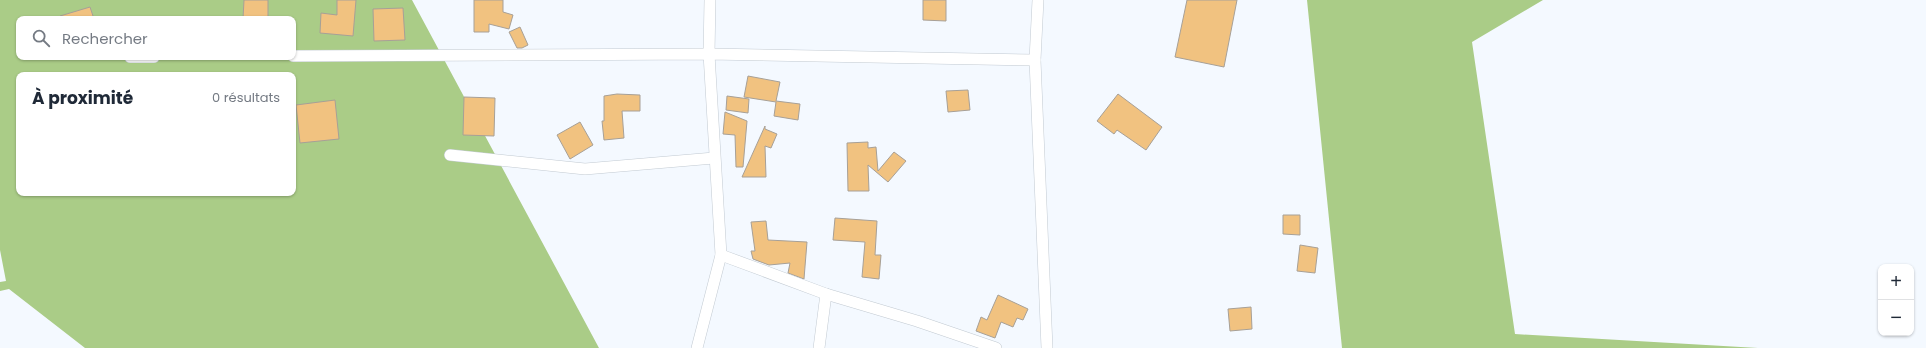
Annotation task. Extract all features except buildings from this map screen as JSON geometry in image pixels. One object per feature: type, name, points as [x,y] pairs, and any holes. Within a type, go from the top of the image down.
[{"type":"street","points":[[697,348],[721,255],[714,158],[710,54],[710,0]]},
{"type":"street","points":[[1038,0],[1035,60],[1048,348]]},
{"type":"street","points":[[296,56],[710,54],[1035,60]]},
{"type":"street","points":[[450,155],[585,169],[714,158]]},
{"type":"street","points":[[721,255],[826,294],[917,321],[996,348]]},
{"type":"street","points":[[818,348],[826,294]]},
{"type":"green space","points":[[0,0],[412,0],[599,348],[85,348],[9,289],[0,291],[0,282],[6,281],[0,250]]},
{"type":"green space","points":[[1307,0],[1543,0],[1472,42],[1515,334],[1758,348],[1342,348]]}]
